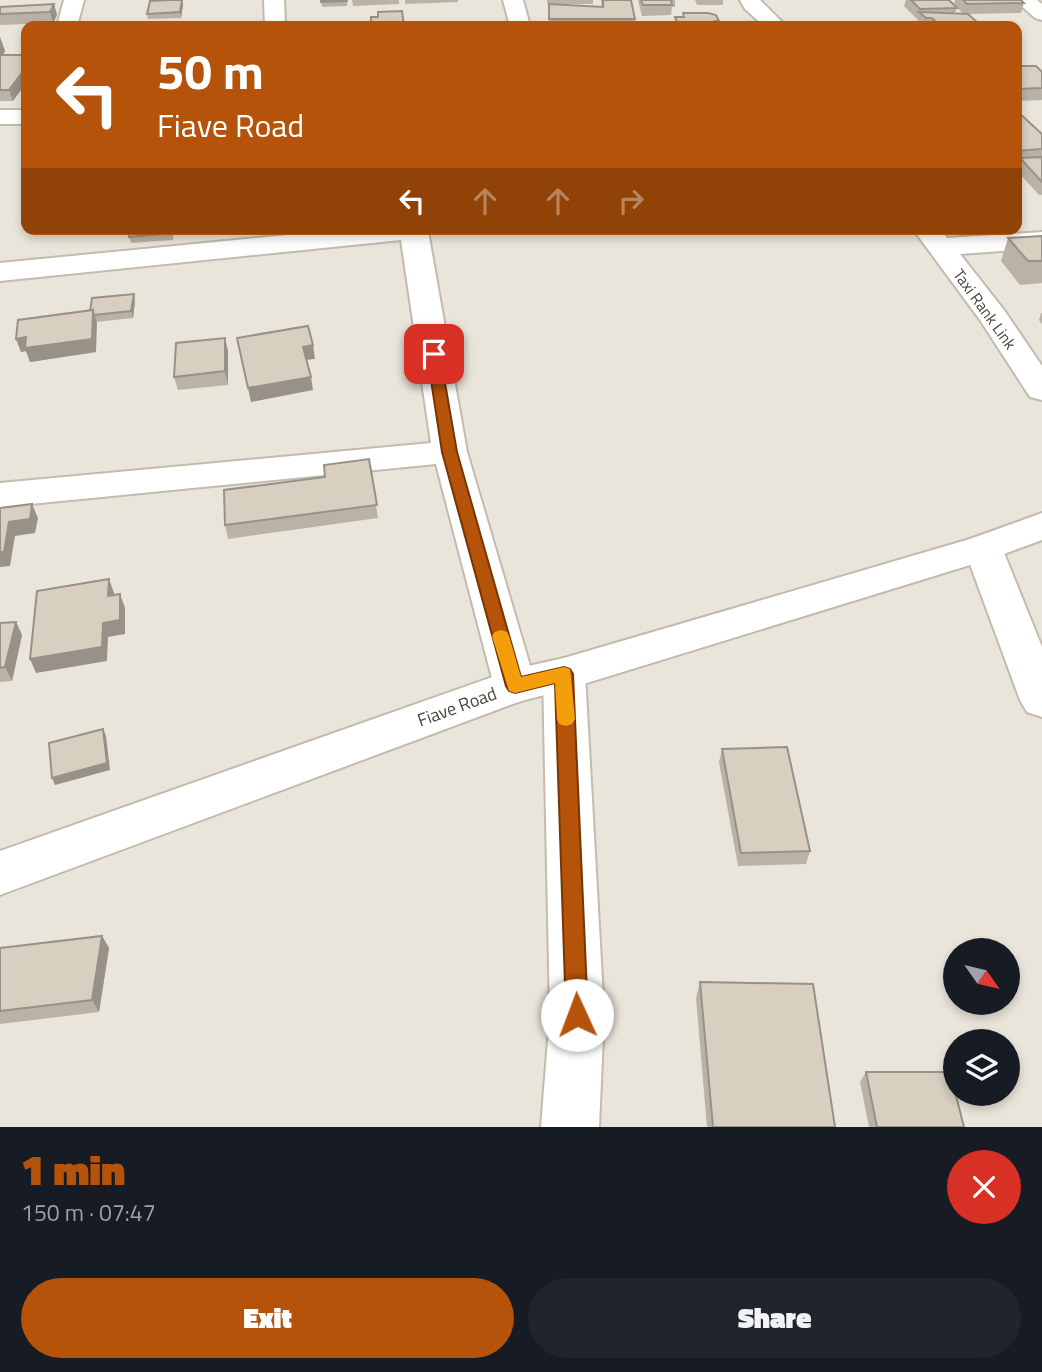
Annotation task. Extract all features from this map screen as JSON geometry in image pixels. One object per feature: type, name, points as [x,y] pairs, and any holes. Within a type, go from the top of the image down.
[{"type":"street","points":[[69,21],[75,0]]},
{"type":"street","points":[[274,0],[275,21]]},
{"type":"street","points":[[513,0],[519,21]]},
{"type":"street","points":[[750,0],[770,21]]},
{"type":"street","points":[[1025,0],[1042,14]]},
{"type":"street","points":[[0,117],[21,117]]},
{"type":"street","points":[[0,272],[364,235]]},
{"type":"street","points":[[414,235],[450,452],[515,686]]},
{"type":"street","points":[[932,238],[1042,240]]},
{"type":"street","name":"Taxi Rank Link","points":[[932,238],[993,316],[1042,390]]},
{"type":"street","points":[[0,495],[450,452]]},
{"type":"street","name":"Fiave Road","points":[[0,873],[515,686],[564,674],[983,548],[1042,526]]},
{"type":"street","points":[[983,548],[1042,700]]},
{"type":"street","points":[[564,674],[577,1015],[570,1127]]},
{"type":"shaded area","points":[[0,0],[1042,0],[1042,1127],[0,1127]]},
{"type":"building","points":[[182,0],[180,12],[147,14],[150,1]]},
{"type":"building","points":[[347,0],[347,1],[321,2]]},
{"type":"building","points":[[603,0],[631,0],[635,19],[549,19],[549,4],[603,7]]},
{"type":"building","points":[[641,0],[671,0],[672,5],[643,5]]},
{"type":"building","points":[[911,0],[949,0],[957,8],[920,9]]},
{"type":"building","points":[[963,0],[1021,0],[1024,3],[967,4]]},
{"type":"building","points":[[54,4],[50,12],[0,14],[0,7]]},
{"type":"building","points":[[402,11],[403,21],[371,21],[371,17],[378,17],[378,12]]},
{"type":"building","points":[[919,12],[968,14],[976,21],[935,21]]},
{"type":"building","points":[[683,13],[708,13],[716,15],[719,21],[677,21],[675,17],[684,17]]},
{"type":"building","points":[[0,55],[21,55],[21,74],[9,90],[0,90]]},
{"type":"building","points":[[1022,66],[1036,66],[1042,72],[1042,88],[1022,89]]},
{"type":"building","points":[[1022,116],[1042,134],[1042,149],[1022,151]]},
{"type":"building","points":[[1042,157],[1042,182],[1022,160],[1022,158]]},
{"type":"building","points":[[1042,236],[1042,261],[1028,261],[1008,238]]},
{"type":"building","points":[[134,294],[131,311],[94,315],[93,310],[90,311],[92,298]]},
{"type":"building","points":[[93,310],[92,339],[25,348],[26,337],[16,339],[18,320]]},
{"type":"building","points":[[308,326],[313,345],[303,347],[311,377],[248,388],[237,338]]},
{"type":"building","points":[[225,338],[225,371],[174,377],[176,343]]},
{"type":"building","points":[[369,459],[377,505],[225,525],[224,490],[325,477],[324,465]]},
{"type":"building","points":[[32,504],[30,519],[9,522],[4,552],[0,552],[0,508]]},
{"type":"building","points":[[109,579],[108,596],[120,594],[120,620],[103,623],[102,647],[30,659],[37,591]]},
{"type":"building","points":[[16,622],[5,667],[0,668],[0,623]]},
{"type":"building","points":[[103,729],[107,763],[52,778],[49,743]]},
{"type":"building","points":[[787,747],[810,851],[741,853],[722,749]]},
{"type":"building","points":[[102,936],[92,1000],[0,1011],[0,948]]},
{"type":"building","points":[[700,982],[813,984],[835,1127],[713,1127]]},
{"type":"building","points":[[866,1072],[943,1072],[943,1106],[959,1106],[964,1127],[877,1127]]},
{"type":"slow traffic","points":[[501,636],[515,686],[564,674],[566,719]]},
{"type":"route","points":[[434,354],[450,452],[515,686],[564,674],[577,1015]]}]
